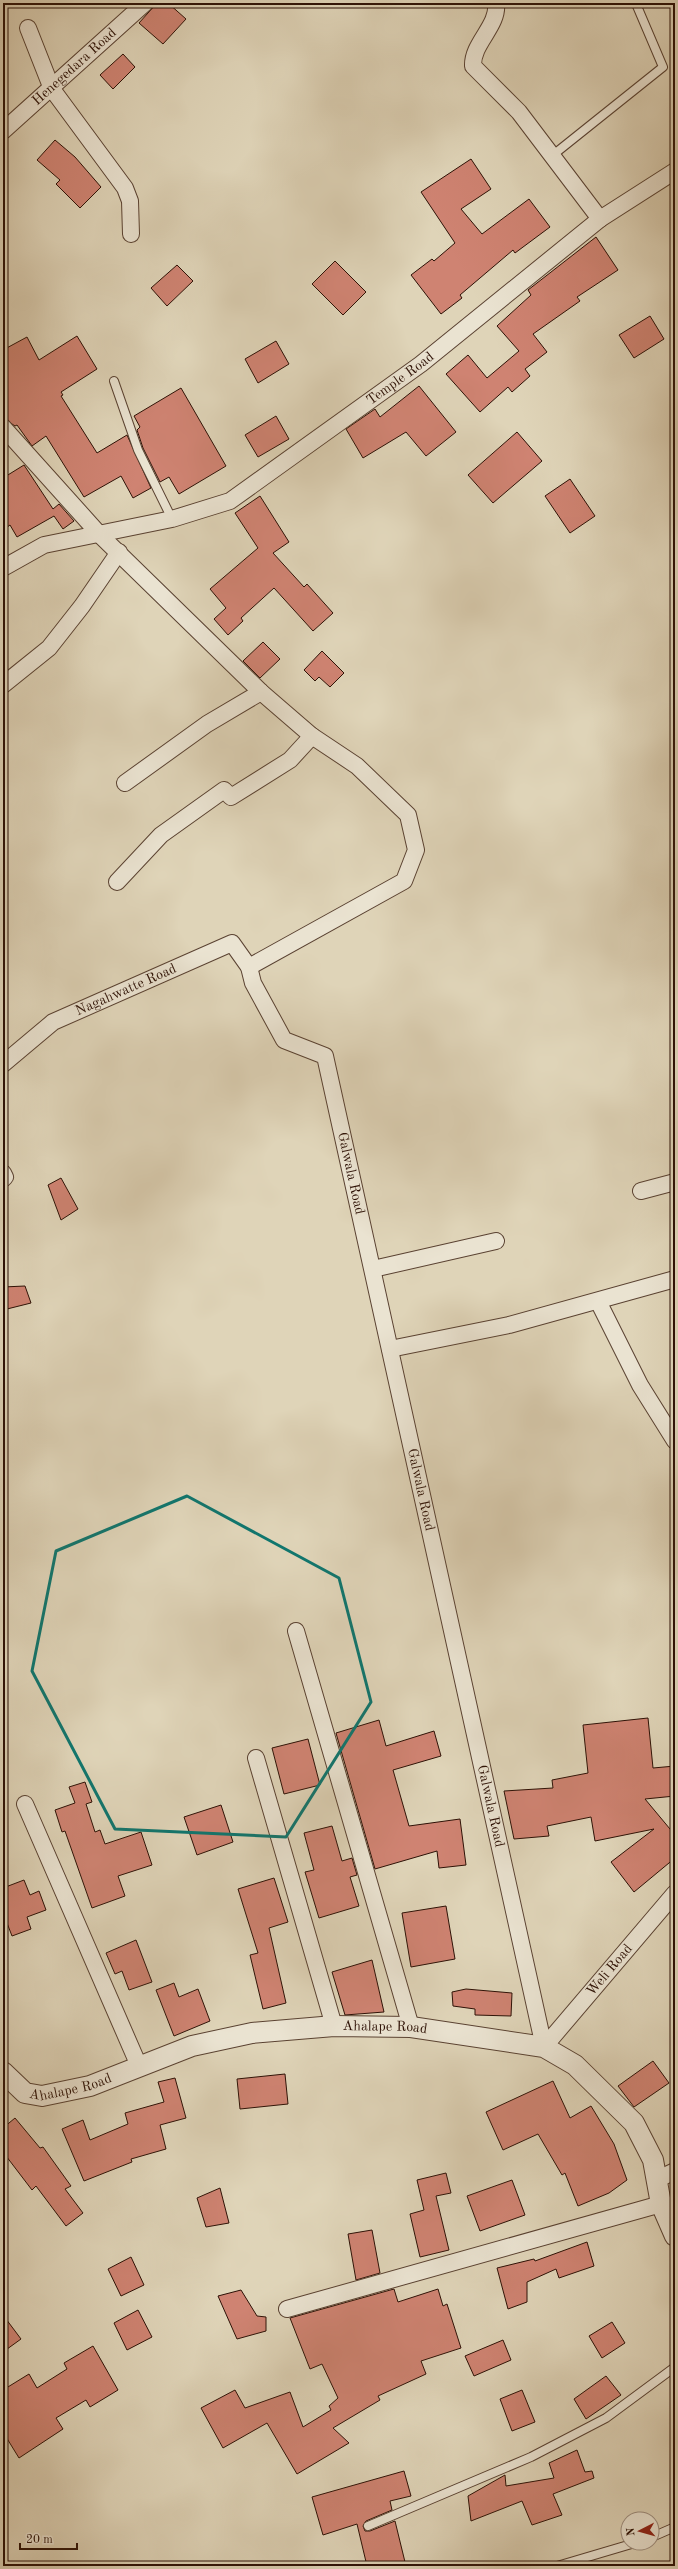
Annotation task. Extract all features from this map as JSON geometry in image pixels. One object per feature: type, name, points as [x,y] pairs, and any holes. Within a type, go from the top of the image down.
[{"type":"street","name":"Henegedara Road","points":[[3,131],[52,89],[145,3]]},
{"type":"street","points":[[496,3],[497,8],[488,31],[473,54],[473,66],[519,112],[600,219]]},
{"type":"street","points":[[28,28],[52,89],[125,188],[130,201],[131,234]]},
{"type":"street","name":"Temple Road","points":[[3,568],[44,545],[100,535],[172,519],[230,502],[421,364],[600,219],[675,171]]},
{"type":"street","points":[[3,427],[100,535],[261,692],[312,736],[357,766],[408,815],[416,850],[404,881],[249,967]]},
{"type":"street","points":[[3,685],[49,648],[82,606],[119,552]]},
{"type":"street","points":[[125,783],[207,724],[261,692]]},
{"type":"street","points":[[117,882],[161,835],[224,790],[231,797],[290,760],[312,736]]},
{"type":"street","name":"Nagahwatte Road","points":[[3,1064],[53,1022],[232,943],[249,967]]},
{"type":"street","name":"Galwala Road","points":[[249,967],[253,983],[284,1040],[325,1056],[544,2047]]},
{"type":"street","points":[[3,1173],[5,1177],[3,1179]]},
{"type":"street","points":[[641,1191],[675,1182]]},
{"type":"street","points":[[373,1269],[496,1241]]},
{"type":"street","points":[[390,1349],[509,1325],[675,1279]]},
{"type":"street","points":[[598,1301],[640,1385],[675,1441]]},
{"type":"street","points":[[296,1631],[411,2027]]},
{"type":"street","points":[[256,1758],[334,2026]]},
{"type":"street","points":[[25,1804],[140,2066]]},
{"type":"street","name":"Weli Road","points":[[544,2047],[675,1893]]},
{"type":"street","name":"Ahalape Road","points":[[3,2072],[25,2093],[42,2096],[90,2086],[192,2046],[237,2036],[334,2026],[411,2027],[544,2047],[576,2065],[634,2123],[653,2160],[661,2204],[675,2236]]},
{"type":"street","points":[[656,2180],[675,2171]]},
{"type":"street","points":[[287,2309],[661,2204]]},
{"type":"lane","points":[[553,155],[664,67],[638,6]]},
{"type":"lane","points":[[114,381],[138,450],[172,519]]},
{"type":"lane","points":[[368,2526],[531,2457],[606,2418],[675,2367]]},
{"type":"lane","points":[[660,2534],[675,2527]]},
{"type":"lane","points":[[557,2566],[620,2547]]},
{"type":"highlighted area","points":[[187,1496],[339,1578],[371,1702],[286,1837],[115,1829],[32,1671],[56,1551]]},
{"type":"building","points":[[157,3],[168,3],[186,19],[163,44],[139,23]]},
{"type":"building","points":[[123,54],[135,67],[113,89],[100,75]]},
{"type":"building","points":[[55,140],[75,157],[101,187],[80,208],[56,184],[60,180],[37,160]]},
{"type":"building","points":[[471,159],[491,189],[461,209],[482,234],[529,199],[550,227],[515,253],[513,250],[460,295],[462,298],[441,314],[411,275],[432,259],[434,261],[455,243],[421,192]]},
{"type":"building","points":[[596,237],[618,270],[577,297],[580,301],[533,334],[547,352],[525,369],[530,376],[512,392],[508,387],[480,412],[446,374],[468,355],[487,378],[519,351],[497,326],[531,295],[528,290]]},
{"type":"building","points":[[335,261],[366,292],[343,315],[312,284]]},
{"type":"building","points":[[177,265],[193,281],[167,306],[151,288]]},
{"type":"building","points":[[650,316],[664,339],[634,358],[619,335]]},
{"type":"building","points":[[77,336],[97,369],[61,392],[63,395],[61,396],[97,453],[127,435],[151,488],[133,498],[121,476],[84,497],[46,436],[32,446],[17,425],[15,426],[3,418],[3,350],[27,337],[39,360]]},
{"type":"building","points":[[276,341],[289,364],[258,383],[245,359]]},
{"type":"building","points":[[419,386],[456,432],[426,456],[406,432],[363,458],[346,429],[375,409],[380,417]]},
{"type":"building","points":[[181,388],[226,466],[179,494],[169,477],[160,482],[143,448],[137,430],[140,427],[134,416]]},
{"type":"building","points":[[276,416],[289,439],[258,457],[245,435]]},
{"type":"building","points":[[517,432],[542,461],[493,503],[468,475]]},
{"type":"building","points":[[24,465],[53,509],[59,504],[74,521],[63,529],[54,516],[17,537],[10,525],[3,530],[3,478]]},
{"type":"building","points":[[570,479],[595,516],[570,533],[545,496]]},
{"type":"building","points":[[260,496],[289,542],[273,553],[304,587],[307,584],[333,613],[313,631],[274,588],[241,618],[243,621],[228,635],[214,619],[226,608],[210,589],[258,548],[235,513]]},
{"type":"building","points":[[263,642],[280,659],[260,678],[243,661]]},
{"type":"building","points":[[322,651],[344,673],[330,687],[319,677],[315,681],[304,670]]},
{"type":"building","points":[[61,1178],[78,1209],[61,1220],[48,1185]]},
{"type":"building","points":[[25,1286],[31,1303],[3,1310],[3,1287]]},
{"type":"building","points":[[648,1718],[653,1768],[675,1766],[675,1796],[645,1799],[675,1835],[675,1858],[634,1892],[611,1862],[654,1829],[595,1841],[591,1817],[547,1826],[549,1836],[514,1839],[504,1791],[553,1788],[552,1780],[588,1773],[583,1725]]},
{"type":"building","points":[[379,1720],[386,1746],[434,1731],[441,1756],[393,1770],[409,1826],[460,1819],[466,1865],[439,1868],[437,1851],[375,1869],[336,1733]]},
{"type":"building","points":[[308,1739],[320,1785],[284,1794],[272,1748]]},
{"type":"building","points":[[85,1782],[92,1802],[86,1804],[95,1832],[100,1830],[105,1844],[141,1832],[152,1865],[118,1876],[125,1896],[92,1908],[65,1831],[62,1832],[55,1810],[75,1803],[69,1787]]},
{"type":"building","points":[[221,1805],[233,1842],[197,1855],[184,1817]]},
{"type":"building","points":[[332,1826],[342,1861],[352,1858],[357,1875],[350,1877],[359,1906],[319,1918],[305,1872],[314,1870],[304,1833]]},
{"type":"building","points":[[274,1878],[288,1922],[269,1928],[286,2003],[263,2009],[250,1955],[258,1953],[238,1889]]},
{"type":"building","points":[[24,1880],[30,1895],[39,1891],[46,1910],[27,1917],[31,1929],[12,1936],[7,1923],[3,1924],[3,1888]]},
{"type":"building","points":[[446,1906],[455,1959],[411,1967],[402,1913]]},
{"type":"building","points":[[136,1940],[152,1982],[129,1990],[122,1971],[115,1974],[106,1953]]},
{"type":"building","points":[[372,1960],[384,2012],[345,2015],[332,1972]]},
{"type":"building","points":[[174,1983],[179,1997],[198,1989],[210,2021],[174,2036],[156,1990]]},
{"type":"building","points":[[466,1989],[512,1993],[511,2016],[475,2015],[475,2009],[453,2006],[452,1992]]},
{"type":"building","points":[[653,2061],[669,2083],[634,2107],[618,2086]]},
{"type":"building","points":[[285,2074],[288,2104],[240,2109],[237,2079]]},
{"type":"building","points":[[175,2078],[186,2118],[160,2125],[166,2149],[131,2159],[132,2162],[84,2181],[62,2129],[83,2120],[90,2140],[128,2124],[125,2113],[164,2102],[158,2082]]},
{"type":"building","points":[[553,2081],[570,2118],[591,2106],[614,2144],[627,2180],[609,2193],[578,2206],[565,2173],[562,2175],[538,2134],[503,2150],[486,2112]]},
{"type":"building","points":[[15,2118],[40,2148],[43,2147],[71,2186],[65,2189],[83,2213],[66,2226],[36,2186],[32,2190],[3,2152],[3,2128]]},
{"type":"building","points":[[446,2173],[451,2193],[436,2196],[449,2250],[420,2257],[410,2214],[424,2210],[417,2180]]},
{"type":"building","points":[[512,2180],[525,2215],[480,2231],[467,2196]]},
{"type":"building","points":[[220,2188],[229,2223],[206,2227],[197,2198]]},
{"type":"building","points":[[372,2230],[380,2273],[356,2280],[348,2234]]},
{"type":"building","points":[[587,2242],[594,2266],[559,2278],[556,2269],[527,2282],[527,2302],[508,2309],[497,2268],[534,2259],[535,2261]]},
{"type":"building","points":[[131,2257],[144,2285],[121,2296],[108,2269]]},
{"type":"building","points":[[394,2289],[398,2302],[438,2289],[443,2306],[447,2304],[461,2348],[421,2361],[426,2374],[378,2396],[380,2400],[333,2428],[349,2443],[297,2474],[267,2423],[223,2448],[201,2408],[235,2390],[245,2408],[290,2392],[303,2427],[331,2410],[329,2406],[338,2398],[322,2364],[310,2369],[290,2318]]},
{"type":"building","points":[[241,2290],[257,2316],[266,2317],[266,2331],[237,2339],[218,2296]]},
{"type":"building","points":[[138,2310],[152,2337],[127,2350],[114,2323]]},
{"type":"building","points":[[3,2315],[21,2339],[3,2352]]},
{"type":"building","points":[[612,2322],[625,2343],[602,2358],[589,2336]]},
{"type":"building","points":[[503,2340],[511,2360],[474,2376],[465,2356]]},
{"type":"building","points":[[93,2346],[118,2390],[90,2407],[86,2400],[56,2418],[63,2429],[19,2458],[3,2432],[3,2390],[29,2374],[37,2388],[67,2369],[64,2363]]},
{"type":"building","points":[[606,2376],[621,2395],[586,2419],[574,2399]]},
{"type":"building","points":[[522,2390],[535,2422],[512,2431],[500,2399]]},
{"type":"building","points":[[577,2450],[585,2472],[592,2471],[594,2478],[553,2494],[562,2515],[532,2525],[522,2501],[471,2521],[468,2496],[505,2475],[506,2486],[554,2478],[549,2463]]},
{"type":"building","points":[[404,2471],[411,2496],[390,2501],[392,2510],[366,2521],[363,2526],[365,2531],[370,2531],[395,2521],[405,2562],[390,2566],[367,2566],[357,2524],[323,2535],[312,2497]]}]
